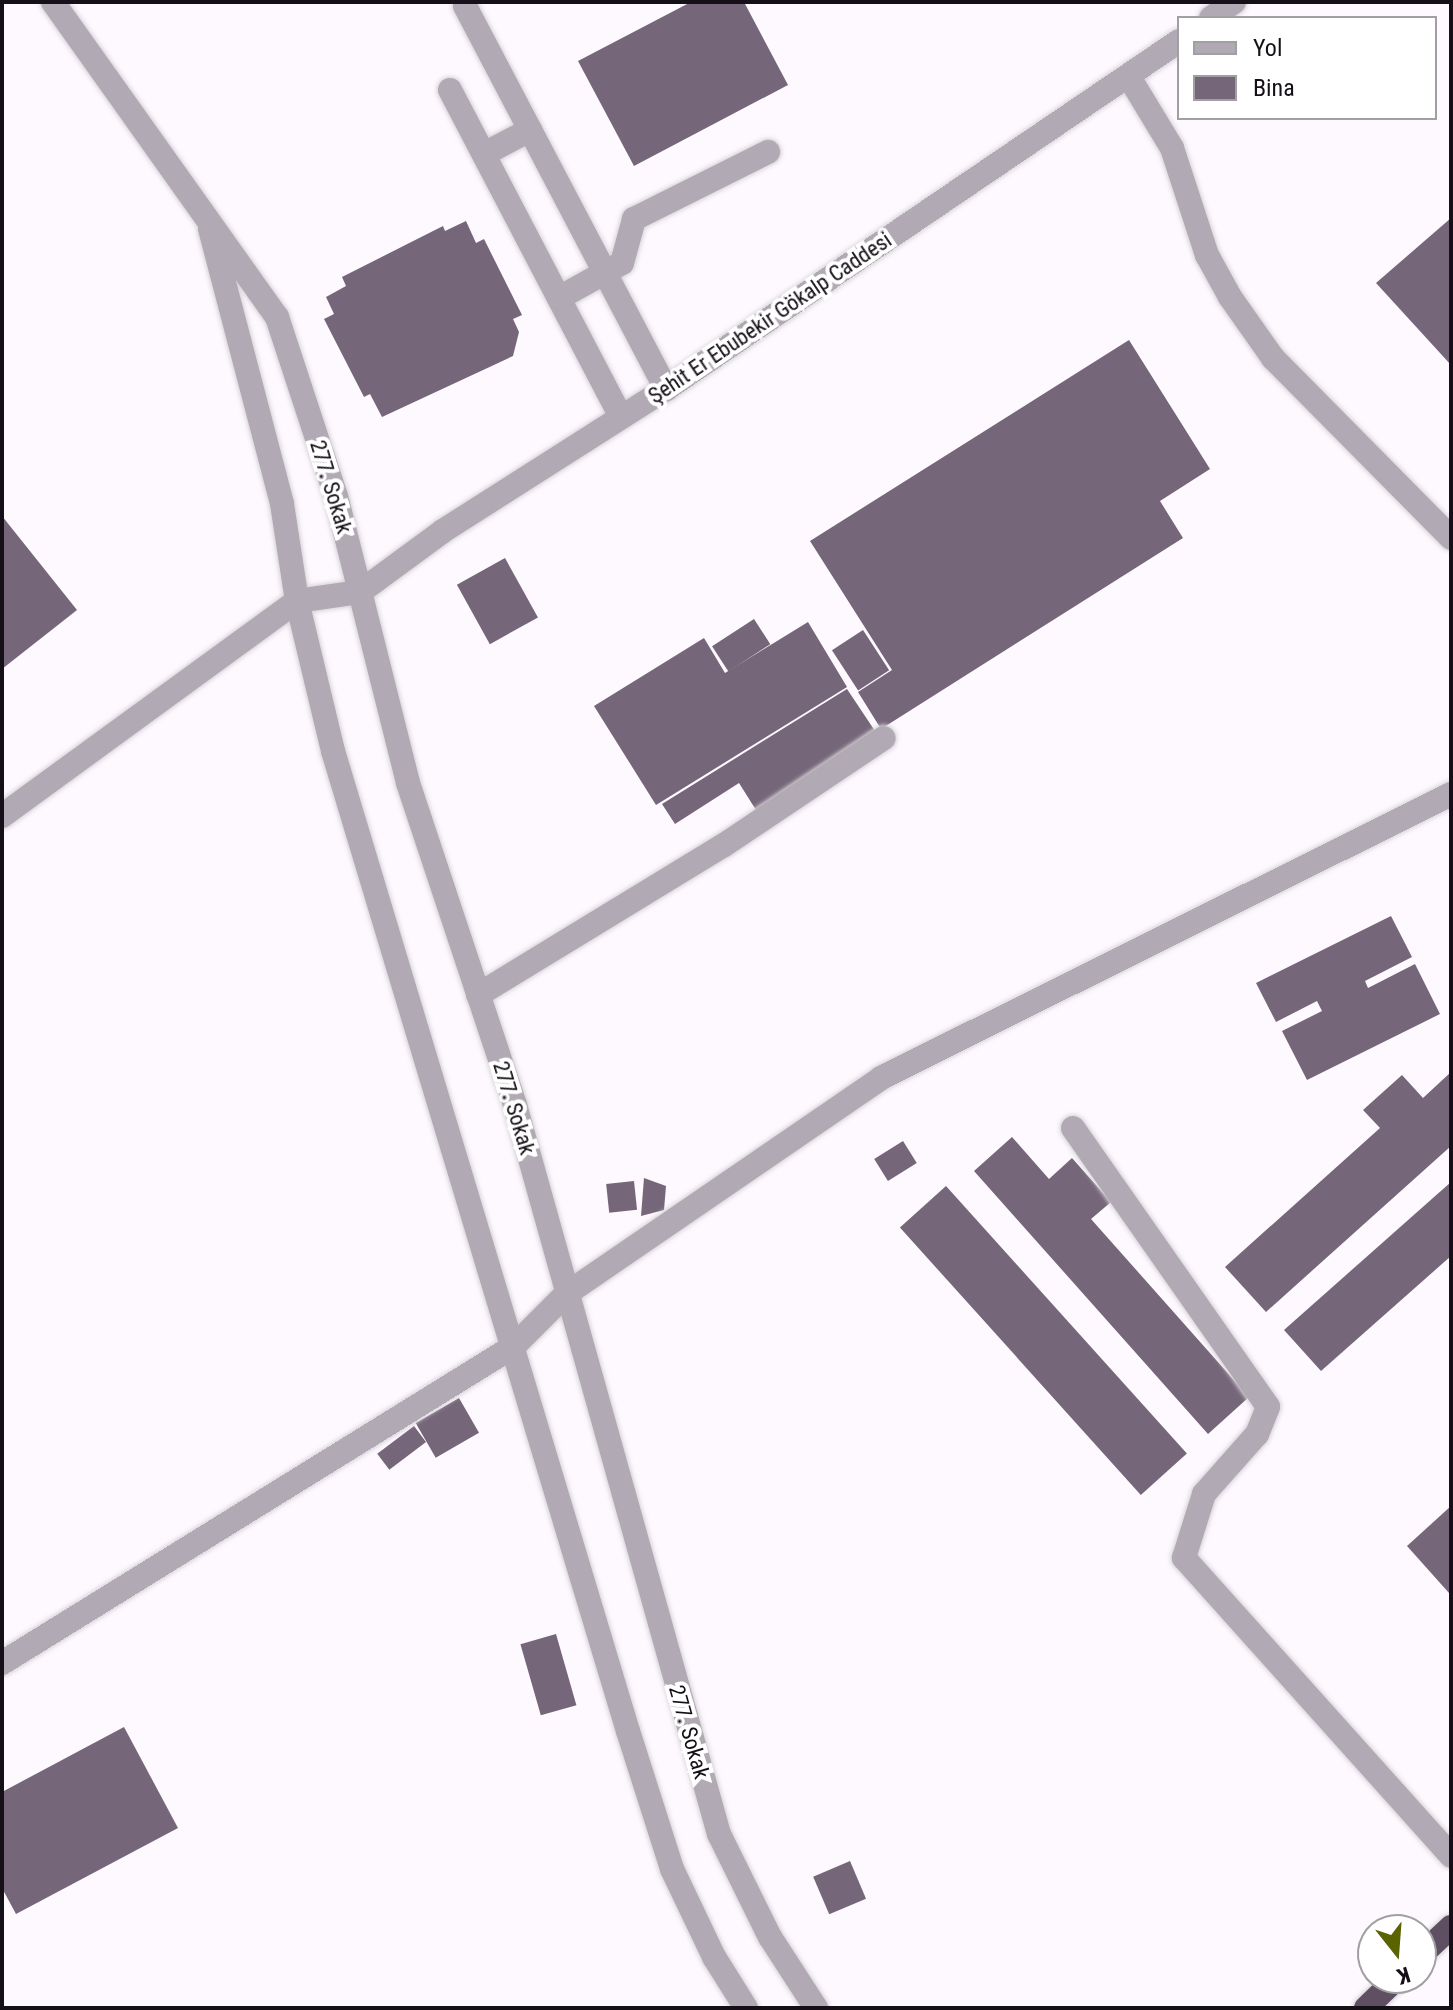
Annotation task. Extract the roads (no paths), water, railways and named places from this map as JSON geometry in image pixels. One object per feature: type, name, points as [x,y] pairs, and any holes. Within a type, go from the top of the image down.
[{"type":"highway","points":[[1366,2008],[1380,1994]]},
{"type":"street","name":"277. Sokak","points":[[53,2],[205,211],[277,317],[336,496],[408,783],[515,1105],[719,1834],[770,1937],[816,2008]]},
{"type":"street","points":[[1214,16],[1234,2]]},
{"type":"street","points":[[465,6],[666,389]]},
{"type":"street","name":"Şehit Er Ebubekir Gökalp Caddesi","points":[[360,592],[443,531],[666,389],[1177,42]]},
{"type":"street","points":[[1129,77],[1172,148],[1207,255],[1230,297],[1273,358],[1451,538]]},
{"type":"street","points":[[450,90],[621,417]]},
{"type":"street","points":[[484,154],[530,130]]},
{"type":"street","points":[[559,298],[622,263],[634,219],[768,152]]},
{"type":"street","name":"277. Sokak","points":[[205,211],[282,504],[297,601],[333,751],[672,1869],[714,1957],[746,2008]]},
{"type":"street","points":[[2,816],[297,601],[360,592]]},
{"type":"street","points":[[478,995],[724,845],[884,738]]},
{"type":"street","points":[[2,1663],[514,1346],[566,1294],[881,1078],[1451,794]]},
{"type":"street","points":[[1073,1128],[1268,1407],[1257,1434],[1204,1494],[1184,1558],[1451,1856]]}]
